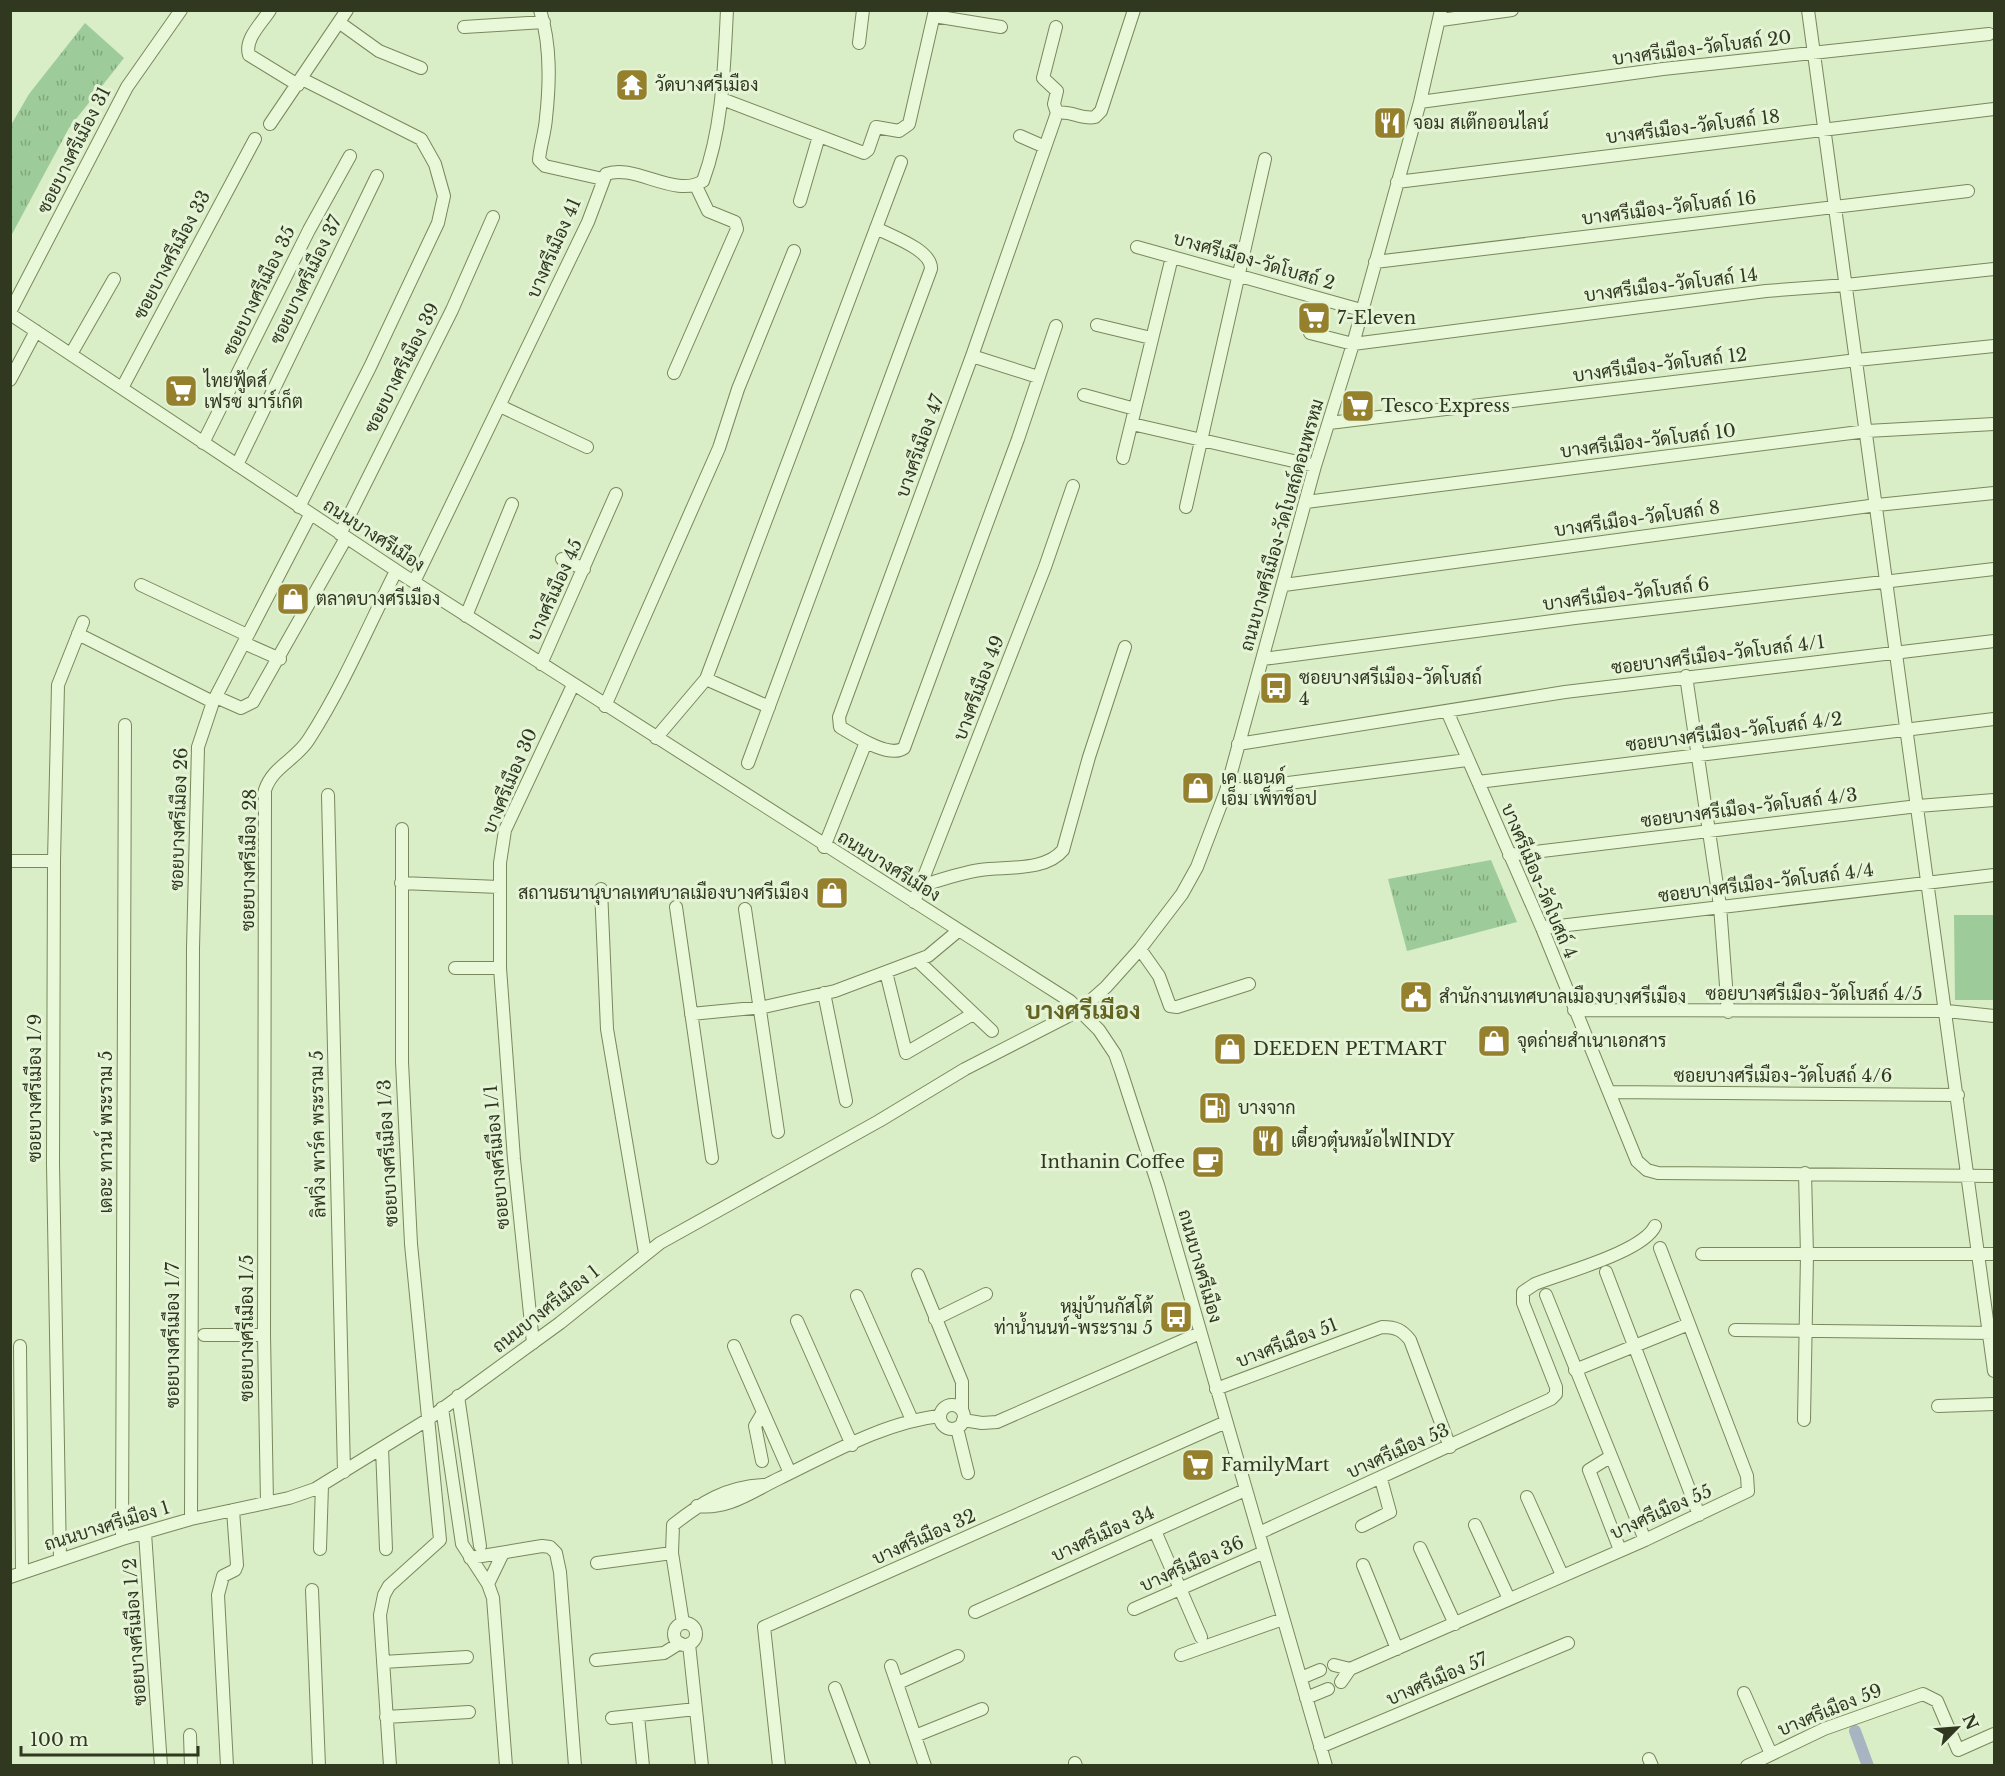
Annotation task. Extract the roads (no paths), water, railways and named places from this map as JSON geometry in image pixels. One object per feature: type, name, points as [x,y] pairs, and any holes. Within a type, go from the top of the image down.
[{"type":"street","name":"ซอยบางศรีเมือง 31","points":[[10,313],[127,87],[181,10]]},
{"type":"street","points":[[270,10],[250,39],[247,48],[249,55],[300,82],[421,139],[435,164],[444,196],[443,209],[433,234],[370,367],[299,507]]},
{"type":"street","points":[[270,124],[347,10]]},
{"type":"street","points":[[464,27],[542,16],[549,72],[546,120],[539,160],[544,166],[603,179],[611,172],[688,187],[703,182],[712,158],[722,99],[727,10]]},
{"type":"street","points":[[859,43],[863,10]]},
{"type":"street","points":[[1056,27],[1043,78],[1057,91],[1054,104],[1057,113],[1064,111],[1089,118],[1095,117],[1101,111],[1134,10]]},
{"type":"street","points":[[1441,15],[1512,10]]},
{"type":"street","points":[[1808,10],[1947,1011],[1966,1175],[1992,1333],[1995,1371]]},
{"type":"street","points":[[722,99],[864,153],[868,150],[876,126],[899,131],[905,129],[909,124],[935,13],[1001,27]]},
{"type":"street","name":"ถนนบางศรีเมือง-วัดโบสถ์ดอนพรหม","points":[[1080,1010],[1106,987],[1140,949],[1182,894],[1197,867],[1226,791],[1316,466],[1353,344],[1441,15]]},
{"type":"street","points":[[340,23],[379,51],[421,68]]},
{"type":"street","name":"บางศรีเมือง-วัดโบสถ์ 20","points":[[1419,102],[1814,52],[1989,34]]},
{"type":"street","name":"บางศรีเมือง-วัดโบสถ์ 18","points":[[1397,182],[1995,109]]},
{"type":"street","name":"บางศรีเมือง 47","points":[[1038,377],[1002,484],[904,748],[899,751],[866,742],[840,728],[839,717],[972,356],[1057,113]]},
{"type":"street","points":[[800,201],[819,136]]},
{"type":"street","points":[[1020,136],[1045,147]]},
{"type":"street","name":"ซอยบางศรีเมือง 33","points":[[122,388],[255,139]]},
{"type":"street","name":"ซอยบางศรีเมือง 35","points":[[203,443],[309,230],[350,156]]},
{"type":"street","points":[[1186,507],[1265,159]]},
{"type":"street","points":[[656,738],[706,679],[901,162]]},
{"type":"street","name":"ซอยบางศรีเมือง 37","points":[[237,465],[377,176]]},
{"type":"street","name":"บางศรีเมือง 41","points":[[414,582],[588,222],[603,179]]},
{"type":"street","points":[[674,373],[737,229],[735,222],[708,211],[696,186]]},
{"type":"street","name":"บางศรีเมือง-วัดโบสถ์ 16","points":[[1375,262],[1968,191]]},
{"type":"street","name":"ซอยบางศรีเมือง 39","points":[[214,700],[241,708],[247,707],[253,702],[280,658],[343,536],[452,310],[493,217]]},
{"type":"street","points":[[748,764],[931,268],[932,263],[925,254],[876,228]]},
{"type":"street","name":"บางศรีเมือง-วัดโบสถ์ 2","points":[[1137,247],[1361,310]]},
{"type":"street","points":[[605,706],[718,448],[746,367],[794,251]]},
{"type":"street","points":[[1123,458],[1172,257]]},
{"type":"street","name":"บางศรีเมือง-วัดโบสถ์ 14","points":[[1353,344],[1766,291],[1995,269]]},
{"type":"street","points":[[71,354],[114,279]]},
{"type":"street","name":"ถนนบางศรีเมือง","points":[[10,313],[310,515],[824,847],[914,902],[1080,1010],[1093,1022],[1115,1054],[1158,1185],[1326,1766]]},
{"type":"street","points":[[972,356],[1038,377],[1056,326]]},
{"type":"street","points":[[1097,326],[1151,338]]},
{"type":"street","points":[[10,380],[36,331]]},
{"type":"street","points":[[1310,333],[1353,344]]},
{"type":"street","name":"บางศรีเมือง-วัดโบสถ์ 12","points":[[1329,423],[1857,360],[1995,346]]},
{"type":"street","points":[[1084,395],[1135,409]]},
{"type":"street","points":[[500,406],[587,447]]},
{"type":"street","points":[[1132,424],[1316,466]]},
{"type":"street","name":"บางศรีเมือง-วัดโบสถ์ 10","points":[[1306,502],[1867,431],[1995,424]]},
{"type":"street","name":"บางศรีเมือง 49","points":[[914,902],[1045,567],[1073,486]]},
{"type":"street","name":"บางศรีเมือง-วัดโบสถ์ 8","points":[[1284,585],[1877,505],[1995,493]]},
{"type":"street","name":"บางศรีเมือง 45","points":[[541,664],[616,494]]},
{"type":"street","points":[[466,616],[512,504]]},
{"type":"street","name":"ซอยบางศรีเมือง 26","points":[[191,1151],[198,747],[214,700],[310,515]]},
{"type":"street","points":[[562,559],[584,568]]},
{"type":"street","name":"บางศรีเมือง-วัดโบสถ์ 6","points":[[1263,659],[1995,569]]},
{"type":"street","name":"ซอยบางศรีเมือง 28","points":[[264,1153],[265,790],[269,778],[298,754],[318,725],[396,571]]},
{"type":"street","points":[[141,585],[280,658]]},
{"type":"street","name":"ซอยบางศรีเมือง 1/9","points":[[60,1560],[53,1164],[54,861],[58,685],[83,621]]},
{"type":"street","points":[[78,634],[214,700]]},
{"type":"street","name":"ซอยบางศรีเมือง-วัดโบสถ์ 4/1","points":[[1447,711],[1686,676],[1995,641]]},
{"type":"street","points":[[921,885],[979,870],[1037,864],[1058,856],[1064,850],[1089,757],[1125,647]]},
{"type":"street","points":[[1686,676],[1720,906],[1728,1012]]},
{"type":"street","points":[[706,679],[769,706]]},
{"type":"street","name":"บางศรีเมือง 30","points":[[500,968],[501,843],[573,685]]},
{"type":"street","points":[[1238,744],[1447,711]]},
{"type":"street","name":"บางศรีเมือง-วัดโบสถ์ 4","points":[[1447,711],[1542,928],[1637,1161],[1647,1170],[1658,1173],[1995,1176]]},
{"type":"street","name":"ซอยบางศรีเมือง-วัดโบสถ์ 4/2","points":[[1478,782],[1995,719]]},
{"type":"street","name":"เดอะ ทาวน์ พระราม 5","points":[[122,1539],[125,725]]},
{"type":"street","points":[[824,847],[866,742]]},
{"type":"street","points":[[1226,791],[1467,760]]},
{"type":"street","name":"ลิฟวิ่ง พาร์ค พระราม 5","points":[[328,795],[344,1472]]},
{"type":"street","name":"ซอยบางศรีเมือง-วัดโบสถ์ 4/3","points":[[1509,855],[1918,806],[1995,800]]},
{"type":"street","name":"ซอยบางศรีเมือง 1/3","points":[[383,1662],[380,1615],[384,1595],[389,1586],[440,1540],[411,1244],[402,1062],[400,883],[402,830]]},
{"type":"street","points":[[10,861],[54,861]]},
{"type":"street","name":"ซอยบางศรีเมือง-วัดโบสถ์ 4/4","points":[[1542,928],[1995,875]]},
{"type":"street","points":[[400,883],[499,887]]},
{"type":"street","points":[[601,889],[607,1029],[645,1253]]},
{"type":"street","points":[[676,907],[712,1158]]},
{"type":"street","points":[[745,909],[778,1132]]},
{"type":"street","points":[[692,1014],[759,1008],[825,993],[918,961],[928,956],[958,931]]},
{"type":"street","points":[[1140,949],[1159,976],[1170,1006],[1177,1007],[1249,984]]},
{"type":"street","points":[[918,961],[992,1031]]},
{"type":"street","points":[[455,968],[500,968]]},
{"type":"street","name":"ซอยบางศรีเมือง 1/1","points":[[500,968],[514,1159],[532,1343]]},
{"type":"street","points":[[886,972],[906,1053],[973,1014]]},
{"type":"street","points":[[825,993],[846,1101]]},
{"type":"street","name":"ถนนบางศรีเมือง 1","points":[[16,1574],[122,1539],[191,1519],[289,1498],[322,1485],[427,1420],[604,1289],[645,1253],[675,1233],[879,1121],[964,1069],[1080,1010]]},
{"type":"street","name":"ซอยบางศรีเมือง-วัดโบสถ์ 4/5","points":[[1574,1010],[1947,1011],[1995,1016]]},
{"type":"street","name":"ซอยบางศรีเมือง-วัดโบสถ์ 4/6","points":[[1609,1092],[1958,1095]]},
{"type":"street","name":"ซอยบางศรีเมือง 1/7","points":[[191,1151],[191,1519]]},
{"type":"street","name":"ซอยบางศรีเมือง 1/5","points":[[264,1153],[267,1503]]},
{"type":"street","points":[[1804,1420],[1807,1255],[1805,1173]]},
{"type":"street","name":"บางศรีเมือง 53","points":[[1259,1533],[1381,1479],[1551,1399],[1556,1394],[1556,1387],[1523,1303],[1522,1292],[1535,1284],[1636,1244],[1652,1233],[1655,1226]]},
{"type":"street","name":"บางศรีเมือง 55","points":[[1350,1669],[1645,1540],[1748,1491],[1749,1484],[1660,1248]]},
{"type":"street","points":[[1702,1254],[1995,1254]]},
{"type":"street","points":[[1606,1272],[1699,1515]]},
{"type":"street","points":[[918,1275],[962,1382],[960,1419],[968,1473]]},
{"type":"street","points":[[935,1319],[986,1294]]},
{"type":"street","points":[[1546,1295],[1645,1540]]},
{"type":"street","points":[[857,1296],[912,1420]]},
{"type":"street","points":[[796,1321],[852,1445]]},
{"type":"street","points":[[1575,1370],[1689,1324]]},
{"type":"street","name":"บางศรีเมือง 51","points":[[1216,1389],[1370,1331],[1382,1327],[1394,1327],[1410,1340],[1450,1447]]},
{"type":"street","points":[[1735,1330],[1992,1333]]},
{"type":"street","points":[[940,1416],[946,1427],[960,1419],[982,1423],[997,1422],[1200,1333]]},
{"type":"street","points":[[204,1335],[264,1335]]},
{"type":"street","points":[[16,1574],[20,1346]]},
{"type":"street","points":[[734,1346],[762,1414],[790,1473]]},
{"type":"street","points":[[458,1396],[480,1546]]},
{"type":"street","points":[[1938,1406],[1995,1404]]},
{"type":"street","points":[[940,1416],[945,1407],[950,1405],[960,1419]]},
{"type":"street","points":[[442,1408],[462,1544],[488,1584],[493,1598],[506,1766]]},
{"type":"street","points":[[762,1414],[755,1426],[762,1461]]},
{"type":"street","points":[[685,1644],[676,1640],[674,1632],[683,1623],[672,1553],[674,1525],[709,1498],[734,1489],[764,1485],[912,1420],[940,1416]]},
{"type":"street","name":"บางศรีเมือง 32","points":[[779,1766],[764,1627],[1226,1422]]},
{"type":"street","points":[[382,1448],[386,1549]]},
{"type":"street","points":[[1610,1457],[1589,1470],[1620,1550]]},
{"type":"street","points":[[1362,1526],[1390,1512],[1381,1479]]},
{"type":"street","points":[[320,1549],[322,1485]]},
{"type":"street","name":"บางศรีเมือง 34","points":[[975,1612],[1245,1490]]},
{"type":"street","points":[[1527,1497],[1562,1575]]},
{"type":"street","points":[[227,1766],[218,1595],[223,1576],[235,1570],[237,1565],[233,1510]]},
{"type":"street","points":[[1474,1525],[1509,1599]]},
{"type":"street","points":[[1155,1531],[1201,1637]]},
{"type":"street","name":"ซอยบางศรีเมือง 1/2","points":[[145,1533],[161,1766]]},
{"type":"street","points":[[470,1558],[542,1546],[550,1547],[556,1553],[561,1572],[574,1766]]},
{"type":"street","points":[[1420,1548],[1455,1624]]},
{"type":"street","name":"บางศรีเมือง 36","points":[[1134,1609],[1264,1552]]},
{"type":"street","points":[[488,1584],[503,1553]]},
{"type":"street","points":[[597,1563],[672,1553]]},
{"type":"street","points":[[1363,1564],[1397,1649]]},
{"type":"street","points":[[312,1590],[319,1766]]},
{"type":"street","points":[[1181,1655],[1283,1619]]},
{"type":"street","name":"บางศรีเมือง 57","points":[[1320,1747],[1568,1643]]},
{"type":"street","points":[[596,1660],[664,1653],[685,1644]]},
{"type":"street","points":[[685,1644],[696,1709],[702,1766]]},
{"type":"street","points":[[898,1683],[958,1656]]},
{"type":"street","points":[[390,1766],[383,1662],[467,1657]]},
{"type":"street","points":[[1334,1665],[1350,1669],[1341,1682]]},
{"type":"street","points":[[891,1666],[926,1766]]},
{"type":"street","points":[[1301,1678],[1320,1670]]},
{"type":"street","points":[[835,1688],[864,1766]]},
{"type":"street","points":[[1306,1698],[1328,1689]]},
{"type":"street","points":[[1744,1693],[1771,1754]]},
{"type":"street","name":"บางศรีเมือง 59","points":[[1749,1765],[1864,1713],[1913,1696],[1928,1695],[1937,1701],[1958,1750],[1995,1734]]},
{"type":"street","points":[[612,1718],[696,1709]]},
{"type":"street","points":[[915,1736],[982,1710]]},
{"type":"street","points":[[386,1717],[469,1712]]},
{"type":"street","points":[[638,1716],[643,1766]]},
{"type":"street","points":[[190,1735],[191,1766]]},
{"type":"waterway","points":[[1855,1731],[1868,1766]]},
{"type":"place","name":"วัดบางศรีเมือง","points":[[632,85]]},
{"type":"place","name":"จอม สเต๊กออนไลน์","points":[[1390,123]]},
{"type":"place","name":"7-Eleven","points":[[1314,318]]},
{"type":"place","name":"ไทยฟู้ดส์ เฟรซ มาร์เก็ต","points":[[181,391]]},
{"type":"place","name":"Tesco Express","points":[[1358,406]]},
{"type":"place","name":"ตลาดบางศรีเมือง","points":[[293,599]]},
{"type":"place","name":"ซอยบางศรีเมือง-วัดโบสถ์ 4","points":[[1276,688]]},
{"type":"place","name":"เค แอนด์ เอ็ม เพ็ทช็อป","points":[[1198,788]]},
{"type":"place","name":"สถานธนานุบาลเทศบาลเมืองบางศรีเมือง","points":[[832,893]]},
{"type":"place","name":"สำนักงานเทศบาลเมืองบางศรีเมือง","points":[[1416,997]]},
{"type":"place","name":"จุดถ่ายสำเนาเอกสาร","points":[[1494,1041]]},
{"type":"place","name":"DEEDEN PETMART","points":[[1230,1049]]},
{"type":"place","name":"บางจาก","points":[[1215,1108]]},
{"type":"place","name":"เตี๋ยวตุ๋นหม้อไฟINDY","points":[[1268,1141]]},
{"type":"place","name":"Inthanin Coffee","points":[[1208,1162]]},
{"type":"place","name":"หมู่บ้านกัสโต้ ท่าน้ำนนท์-พระราม 5","points":[[1176,1317]]},
{"type":"place","name":"FamilyMart","points":[[1198,1465]]},
{"type":"district","name":"บางศรีเมือง","points":[[1083,1010]]}]
